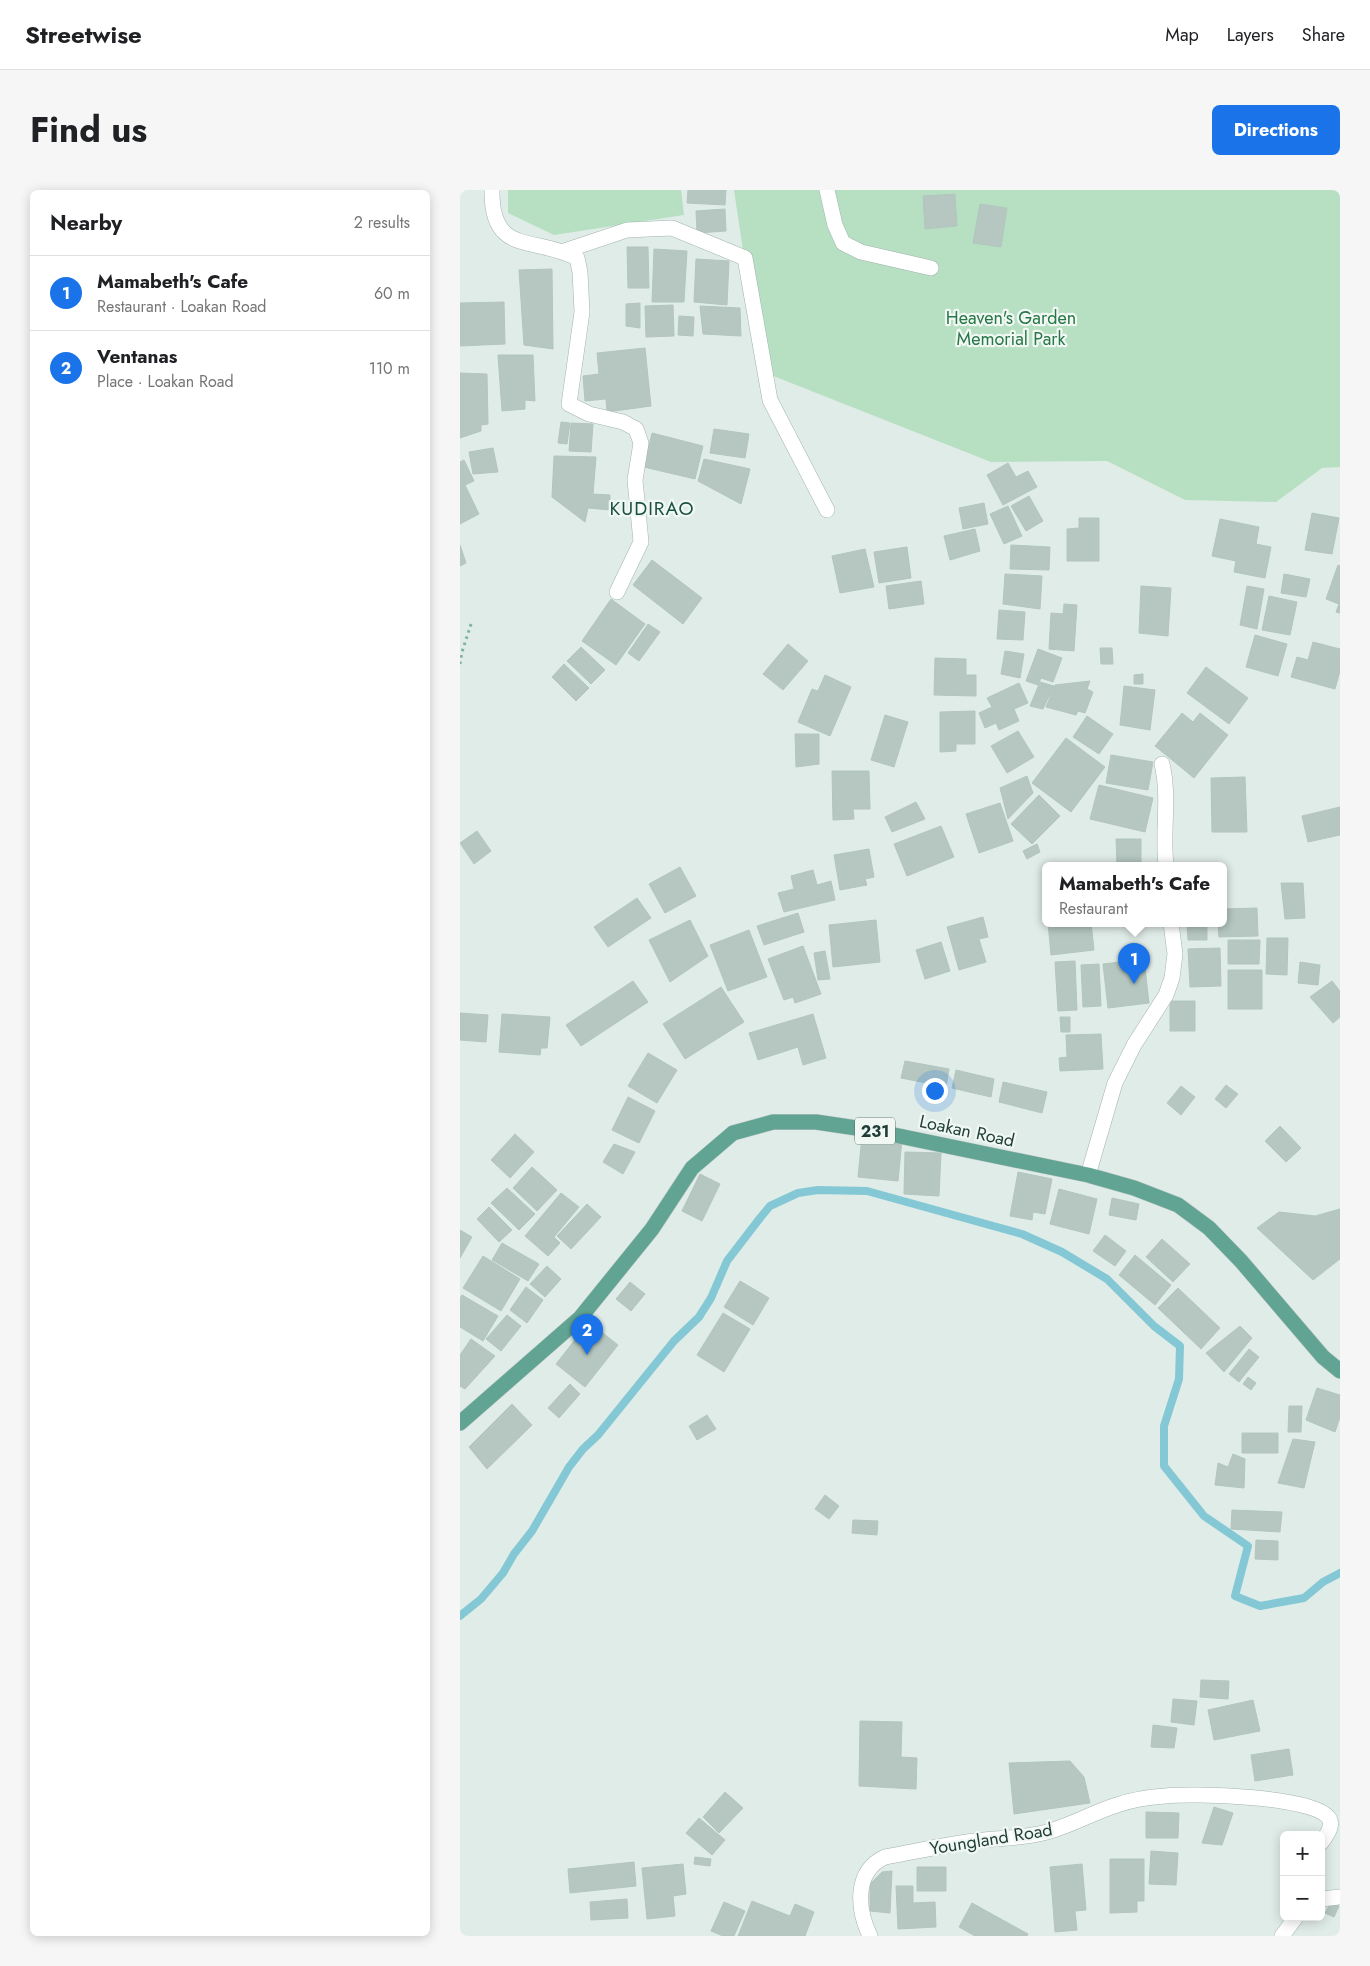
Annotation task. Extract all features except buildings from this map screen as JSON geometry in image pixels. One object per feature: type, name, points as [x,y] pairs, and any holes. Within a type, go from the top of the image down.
[{"type":"main road","name":"Loakan Road","points":[[460,1423],[580,1318],[652,1229],[692,1168],[733,1133],[773,1122],[816,1122],[870,1130],[1088,1175],[1134,1188],[1178,1206],[1209,1228],[1241,1261],[1323,1357],[1340,1371]]},
{"type":"street","points":[[492,190],[491,208],[497,225],[507,237],[564,251],[577,258],[580,272],[582,312],[569,404],[589,414],[623,422],[636,429],[641,443],[636,480],[640,542],[617,592]]},
{"type":"street","points":[[827,190],[835,225],[843,243],[861,252],[931,268]]},
{"type":"street","points":[[564,251],[627,230],[672,228],[745,258],[770,400],[827,510]]},
{"type":"street","points":[[1162,764],[1167,799],[1164,835],[1166,862]]},
{"type":"street","points":[[1088,1175],[1115,1083],[1134,1045],[1166,995],[1172,978],[1175,954],[1172,927]]},
{"type":"street","name":"Youngland Road","points":[[870,1936],[861,1912],[861,1896],[865,1877],[869,1868],[876,1861],[886,1857],[969,1842],[1043,1833],[1076,1823],[1117,1805],[1165,1796],[1220,1795],[1280,1801],[1321,1811],[1329,1817],[1331,1824],[1325,1838]]},
{"type":"street","points":[[1325,1899],[1340,1897]]},
{"type":"street","points":[[1282,1936],[1293,1921]]},
{"type":"path","points":[[460,664],[472,622]]},
{"type":"green space","points":[[508,190],[681,190],[684,215],[554,235],[508,213]]},
{"type":"green space","name":"Heaven's Garden Memorial Park","points":[[734,190],[1340,190],[1340,467],[1322,468],[1276,502],[1185,500],[1107,461],[991,462],[761,371]]},
{"type":"waterway","points":[[460,1616],[481,1599],[503,1573],[514,1554],[532,1531],[569,1467],[583,1449],[598,1435],[674,1341],[699,1317],[711,1298],[727,1261],[770,1206],[798,1193],[818,1190],[867,1191],[1022,1234],[1062,1252],[1107,1279],[1154,1326],[1180,1346],[1179,1379],[1164,1426],[1164,1466],[1204,1516],[1248,1546],[1235,1596],[1260,1606],[1304,1598],[1323,1582],[1340,1573]]},
{"type":"place","name":"Mamabeth's Cafe","points":[[1134,984]]},
{"type":"place","name":"Ventanas","points":[[587,1355]]},
{"type":"district","name":"KUDIRAO","points":[[652,508]]}]
